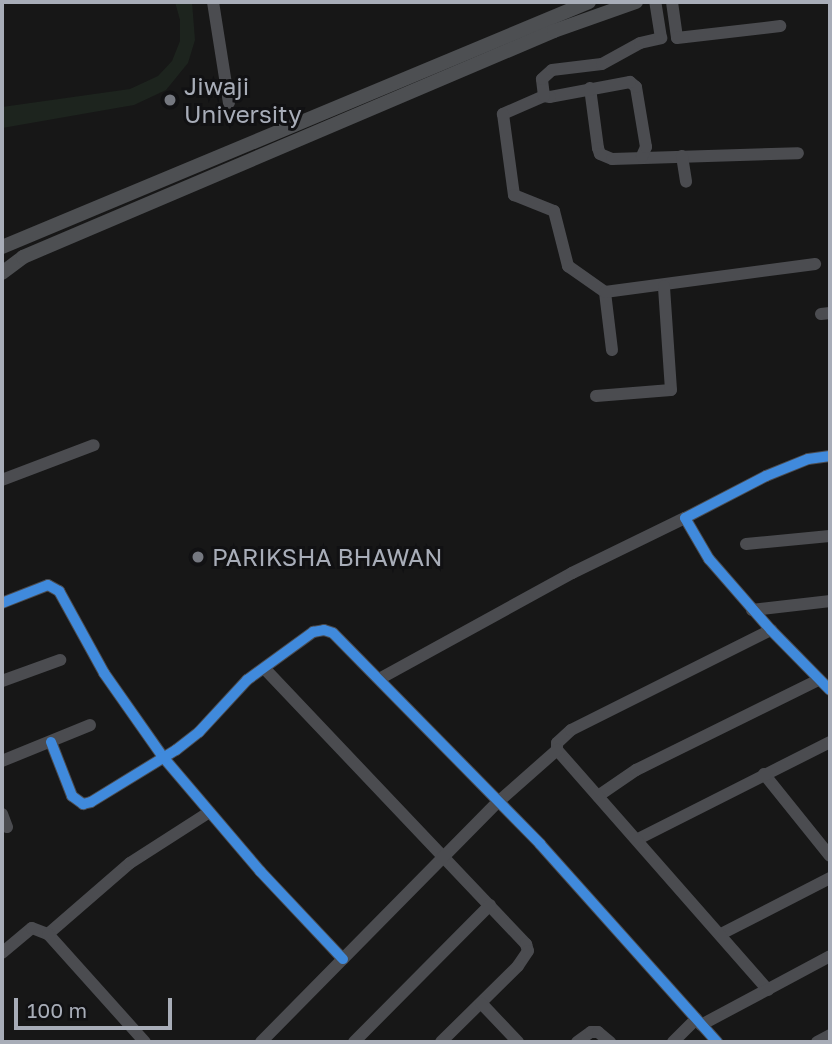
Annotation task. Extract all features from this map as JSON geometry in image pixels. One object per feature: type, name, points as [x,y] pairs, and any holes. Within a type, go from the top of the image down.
[{"type":"main road","points":[[2,247],[589,2]]},
{"type":"main road","points":[[2,273],[23,257],[554,31],[636,2]]},
{"type":"street","points":[[213,2],[229,103]]},
{"type":"street","points":[[655,2],[661,38]]},
{"type":"street","points":[[672,2],[677,38]]},
{"type":"street","points":[[544,96],[542,79],[552,70],[602,64],[640,43],[661,38],[780,26]]},
{"type":"street","points":[[642,156],[646,147],[636,87],[630,82],[544,96],[503,114],[514,195],[554,211],[568,266],[605,292],[815,264]]},
{"type":"street","points":[[590,88],[600,154],[612,159],[798,153]]},
{"type":"street","points":[[682,156],[686,182]]},
{"type":"street","points":[[596,396],[671,390],[664,286]]},
{"type":"street","points":[[605,292],[612,350]]},
{"type":"street","points":[[2,480],[94,445]]},
{"type":"street","points":[[381,678],[572,573],[766,476],[808,460],[830,456]]},
{"type":"street","points":[[685,518],[709,559],[752,610],[830,690]]},
{"type":"street","points":[[746,544],[830,536]]},
{"type":"street","points":[[2,603],[48,585],[59,591],[104,673],[163,757],[208,813],[343,959]]},
{"type":"street","points":[[752,610],[830,601]]},
{"type":"street","points":[[768,990],[557,750],[557,743],[571,730],[771,629]]},
{"type":"street","points":[[51,742],[72,796],[83,804],[163,757],[199,732],[231,695],[264,668],[313,632],[324,630],[344,642],[381,678],[717,1042]]},
{"type":"street","points":[[2,681],[60,660]]},
{"type":"street","points":[[264,668],[526,944],[528,951],[518,966],[440,1042]]},
{"type":"street","points":[[598,796],[636,770],[818,680]]},
{"type":"street","points":[[2,761],[90,725]]},
{"type":"street","points":[[638,839],[830,742]]},
{"type":"street","points":[[261,1042],[498,802],[557,750]]},
{"type":"street","points":[[764,774],[830,856]]},
{"type":"street","points":[[48,934],[130,863],[208,813]]},
{"type":"street","points":[[2,814],[7,827]]},
{"type":"street","points":[[721,934],[830,878]]},
{"type":"street","points":[[354,1042],[490,905]]},
{"type":"street","points":[[2,953],[32,928],[48,934],[145,1042]]},
{"type":"street","points":[[673,1042],[699,1022],[768,990],[830,956]]},
{"type":"street","points":[[481,1003],[518,1042]]},
{"type":"street","points":[[577,1042],[591,1032],[598,1032],[610,1042]]},
{"type":"street","points":[[817,1042],[830,1035]]},
{"type":"shaded area","points":[[175,2],[192,2],[195,40],[188,63],[166,90],[134,105],[2,128],[2,107],[130,89],[158,76],[172,61],[180,41],[180,20]]},
{"type":"cycle path","points":[[830,456],[808,459],[766,476],[685,518],[709,559],[771,630],[830,690]]},
{"type":"cycle path","points":[[2,603],[48,585],[59,591],[104,673],[163,757],[260,871],[343,959]]},
{"type":"cycle path","points":[[51,742],[72,796],[83,804],[91,802],[176,750],[199,732],[247,680],[313,632],[324,630],[333,633],[540,844],[717,1042]]},
{"type":"place","name":"Jiwaji University","points":[[170,100]]},
{"type":"place","name":"PARIKSHA BHAWAN","points":[[198,557]]}]
